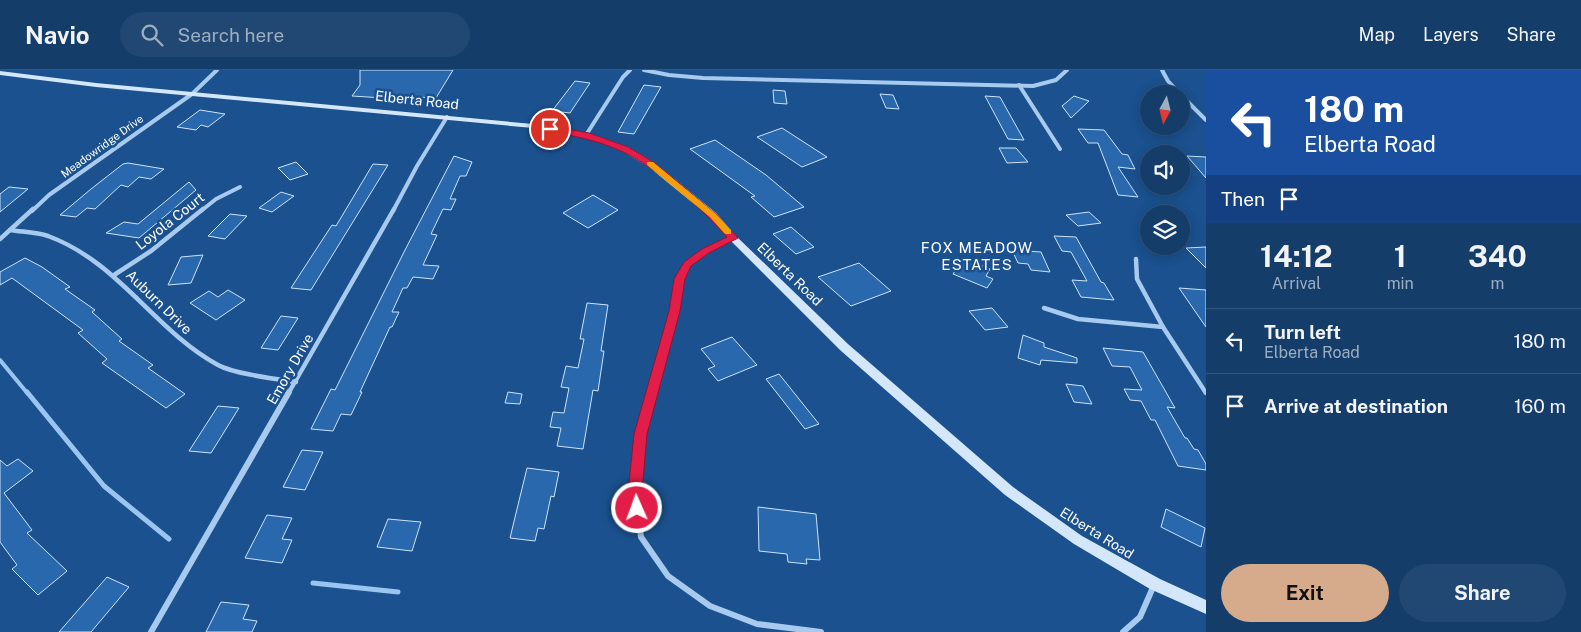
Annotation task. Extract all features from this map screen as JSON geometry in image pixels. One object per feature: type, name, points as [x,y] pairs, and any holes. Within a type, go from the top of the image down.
[{"type":"street","name":"Meadowridge Drive","points":[[0,239],[49,195],[192,94],[217,70]]},
{"type":"street","points":[[586,135],[623,77],[630,70]]},
{"type":"street","points":[[644,70],[669,75],[702,78],[1033,86],[1056,80],[1068,70]]},
{"type":"street","points":[[1162,70],[1172,85]]},
{"type":"street","name":"Elberta Road","points":[[0,73],[96,85],[533,126],[586,135],[625,149],[652,165],[713,216],[844,347],[1009,490],[1078,540],[1154,584],[1206,607]]},
{"type":"street","points":[[1019,85],[1060,149]]},
{"type":"street","points":[[1190,103],[1206,120]]},
{"type":"street","name":"Emory Drive","points":[[152,632],[385,226],[416,166],[447,117]]},
{"type":"street","name":"Loyola Court","points":[[114,275],[151,251],[216,199],[240,187]]},
{"type":"street","name":"Auburn Drive","points":[[10,230],[46,235],[75,248],[114,275],[192,349],[220,366],[260,376],[296,382]]},
{"type":"street","points":[[733,238],[705,251],[688,264],[679,279],[674,311],[641,434],[635,493],[641,537],[668,576],[710,606],[757,628],[821,632]]},
{"type":"street","points":[[1136,259],[1137,279],[1163,326],[1206,393]]},
{"type":"street","points":[[1044,308],[1078,319],[1163,326]]},
{"type":"street","points":[[1124,632],[1140,617],[1154,584]]},
{"type":"building","points":[[360,70],[453,70],[436,98],[401,96],[399,99],[352,96],[360,85]]},
{"type":"building","points":[[575,81],[590,83],[570,113],[552,111]]},
{"type":"building","points":[[644,85],[661,87],[634,134],[618,132]]},
{"type":"building","points":[[773,90],[785,91],[787,104],[774,103]]},
{"type":"building","points":[[880,94],[893,95],[899,109],[886,108]]},
{"type":"building","points":[[985,96],[1000,97],[1024,140],[1008,139]]},
{"type":"building","points":[[1074,96],[1089,101],[1071,118],[1062,106]]},
{"type":"building","points":[[200,110],[225,114],[208,127],[201,125],[196,130],[177,127]]},
{"type":"building","points":[[782,128],[827,157],[802,167],[757,137]]},
{"type":"building","points":[[1078,129],[1104,130],[1122,154],[1128,155],[1135,169],[1118,167],[1138,197],[1118,195],[1098,143],[1088,143]]},
{"type":"building","points":[[715,140],[766,175],[804,207],[774,217],[751,197],[755,196],[690,149]]},
{"type":"building","points":[[999,148],[1016,148],[1028,162],[1007,163]]},
{"type":"building","points":[[454,156],[472,162],[466,176],[460,176],[450,199],[456,199],[451,210],[443,209],[431,234],[437,235],[423,265],[439,266],[433,279],[413,277],[407,288],[403,288],[392,312],[399,312],[392,327],[390,327],[351,415],[341,414],[333,431],[311,429],[331,389],[335,390]]},
{"type":"building","points":[[1190,156],[1206,157],[1206,178],[1190,159]]},
{"type":"building","points":[[296,162],[308,174],[290,180],[278,168]]},
{"type":"building","points":[[128,163],[164,169],[151,179],[139,177],[128,187],[121,185],[95,209],[87,208],[76,217],[60,215],[123,164]]},
{"type":"building","points":[[373,164],[388,165],[311,290],[291,288],[332,225],[336,226]]},
{"type":"building","points":[[189,182],[196,190],[139,238],[106,233],[124,222],[138,224]]},
{"type":"building","points":[[9,187],[28,189],[0,212],[0,194]]},
{"type":"building","points":[[281,192],[294,196],[272,212],[259,208]]},
{"type":"building","points":[[593,195],[618,210],[588,228],[563,213]]},
{"type":"building","points":[[1089,212],[1101,223],[1078,226],[1066,215]]},
{"type":"building","points":[[230,214],[247,216],[225,239],[208,236]]},
{"type":"building","points":[[791,227],[814,247],[796,254],[773,234]]},
{"type":"building","points":[[1054,236],[1076,237],[1101,282],[1104,283],[1114,300],[1081,297],[1072,280],[1087,281],[1071,252],[1062,251]]},
{"type":"building","points":[[1206,247],[1206,268],[1190,252],[1190,248]]},
{"type":"building","points":[[1012,250],[1041,252],[1050,272],[1031,270],[1028,264],[1018,263]]},
{"type":"building","points":[[203,255],[191,283],[168,285],[181,257]]},
{"type":"building","points":[[25,258],[42,267],[70,287],[65,289],[95,310],[92,312],[122,339],[119,341],[153,365],[148,368],[185,394],[166,408],[102,363],[107,359],[78,333],[83,330],[12,278],[0,285],[0,272]]},
{"type":"building","points":[[964,258],[990,269],[986,276],[993,279],[987,288],[953,274]]},
{"type":"building","points":[[859,263],[891,291],[851,306],[818,277]]},
{"type":"building","points":[[1179,288],[1206,290],[1206,327]]},
{"type":"building","points":[[228,290],[245,300],[216,320],[190,303],[209,291],[218,297]]},
{"type":"building","points":[[587,303],[608,305],[601,351],[604,351],[598,391],[593,390],[583,449],[557,446],[561,428],[550,427],[553,412],[564,413],[569,388],[561,387],[566,366],[578,368],[584,339],[580,339]]},
{"type":"building","points":[[992,308],[1008,327],[985,330],[969,311]]},
{"type":"building","points":[[281,316],[298,318],[278,350],[261,348]]},
{"type":"building","points":[[1023,335],[1044,343],[1044,347],[1077,358],[1077,363],[1041,360],[1040,365],[1018,358]]},
{"type":"building","points":[[732,337],[757,365],[718,381],[708,369],[715,366],[701,349]]},
{"type":"building","points":[[1103,348],[1143,352],[1175,408],[1167,407],[1185,438],[1187,438],[1194,449],[1198,450],[1206,464],[1206,470],[1178,466],[1155,420],[1151,420],[1141,401],[1130,400],[1124,389],[1142,390],[1130,367],[1112,366]]},
{"type":"building","points":[[779,374],[819,424],[805,429],[766,379]]},
{"type":"building","points":[[1066,384],[1083,386],[1092,404],[1074,402]]},
{"type":"building","points":[[508,392],[522,394],[520,404],[505,403]]},
{"type":"building","points":[[218,406],[239,408],[211,453],[189,451]]},
{"type":"building","points":[[302,450],[323,452],[305,490],[283,487]]},
{"type":"building","points":[[18,459],[33,471],[4,493],[32,530],[27,533],[67,571],[38,595],[12,569],[17,565],[0,542],[0,460],[7,466]]},
{"type":"building","points":[[527,468],[559,472],[554,497],[551,496],[544,529],[538,528],[535,541],[510,538]]},
{"type":"building","points":[[758,507],[816,514],[820,560],[806,559],[807,564],[788,562],[787,554],[759,551]]},
{"type":"building","points":[[1166,509],[1205,528],[1201,547],[1161,527]]},
{"type":"building","points":[[267,515],[292,518],[282,539],[292,540],[282,563],[245,558]]},
{"type":"building","points":[[388,519],[421,522],[412,551],[377,547]]},
{"type":"building","points":[[107,577],[129,587],[91,632],[59,632]]},
{"type":"building","points":[[221,602],[249,605],[243,619],[257,621],[252,632],[206,632]]},
{"type":"waterway","points":[[0,360],[28,394]]},
{"type":"waterway","points":[[27,392],[104,486],[169,539]]},
{"type":"waterway","points":[[313,583],[398,592]]},
{"type":"slow traffic","points":[[650,164],[713,216],[728,232]]},
{"type":"district","name":"FOX MEADOW ESTATES","points":[[977,256]]},
{"type":"route","points":[[550,129],[586,135],[625,149],[652,165],[713,216],[733,238],[705,251],[688,264],[679,279],[674,311],[641,434],[635,493],[637,508]]}]
